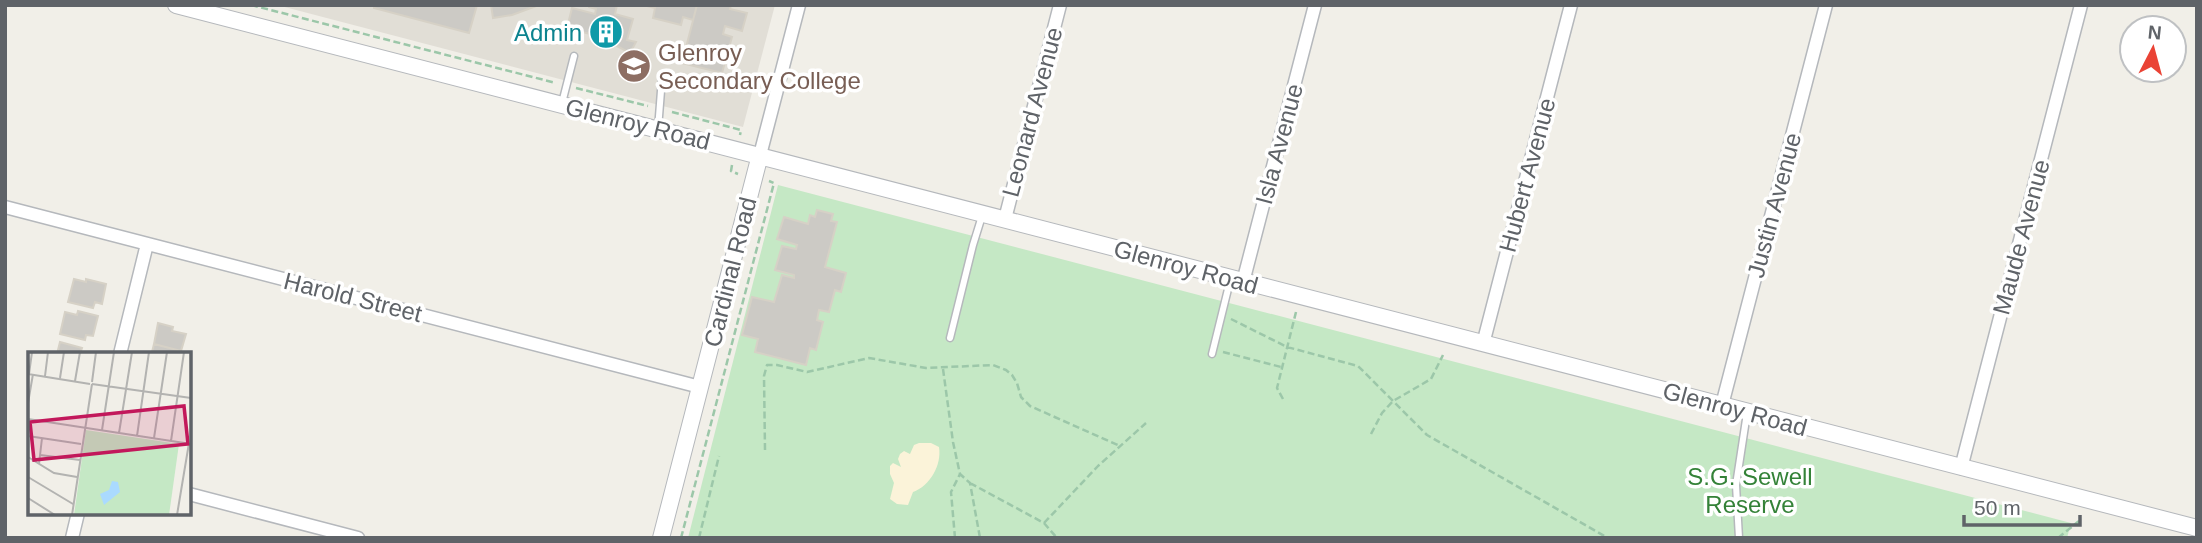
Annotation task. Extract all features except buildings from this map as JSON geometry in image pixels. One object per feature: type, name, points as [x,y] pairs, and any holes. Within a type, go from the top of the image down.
[{"type":"street","name":"Glenroy Road","points":[[176,5],[2197,528]]},
{"type":"street","name":"Cardinal Road","points":[[661,538],[799,5]]},
{"type":"street","name":"Leonard Avenue","points":[[1005,219],[1060,5]]},
{"type":"street","name":"Isla Avenue","points":[[1237,280],[1315,5]]},
{"type":"street","name":"Hubert Avenue","points":[[1483,344],[1571,5]]},
{"type":"street","name":"Justin Avenue","points":[[1722,405],[1826,5]]},
{"type":"street","name":"Maude Avenue","points":[[1961,468],[2081,5]]},
{"type":"street","name":"Harold Street","points":[[5,207],[701,387]]},
{"type":"street","points":[[121,352],[148,244]]},
{"type":"street","points":[[191,495],[358,538]]},
{"type":"street","points":[[72,538],[78,515]]},
{"type":"lane","points":[[562,104],[574,56]]},
{"type":"lane","points":[[658,129],[662,78]]},
{"type":"lane","points":[[950,338],[983,214]]},
{"type":"lane","points":[[1213,352],[1222,315],[1237,280]]},
{"type":"lane","points":[[1739,538],[1736,485],[1748,411]]},
{"type":"path","points":[[251,5],[741,130],[731,171],[774,183],[681,538]]},
{"type":"path","points":[[1283,399],[1277,388],[1300,297]]},
{"type":"path","points":[[1222,315],[1287,347],[1358,366],[1426,435],[1608,538]]},
{"type":"path","points":[[1213,352],[1282,367]]},
{"type":"path","points":[[1371,434],[1392,401],[1431,379],[1443,355]]},
{"type":"path","points":[[765,450],[764,376],[767,365],[807,372],[869,358],[943,369],[993,365],[1006,370],[1017,383],[1021,397],[1030,406],[1120,446]]},
{"type":"path","points":[[943,369],[960,474],[970,483],[1017,506],[1044,523],[1057,538]]},
{"type":"path","points":[[1044,523],[1098,466],[1146,423]]},
{"type":"path","points":[[699,538],[719,456]]},
{"type":"path","points":[[955,538],[951,492],[960,474]]},
{"type":"path","points":[[970,483],[980,538]]},
{"type":"path","points":[[2058,538],[2079,521]]},
{"type":"shaded area","name":"Glenroy Secondary College","points":[[277,5],[775,5],[743,127]]},
{"type":"green space","name":"S.G. Sewell Reserve","points":[[778,185],[2071,523],[2067,538],[688,538]]},
{"type":"sand","points":[[931,443],[939,447],[937,468],[925,485],[913,492],[908,505],[897,504],[890,499],[894,483],[890,466],[893,463],[901,467],[898,459],[900,454],[904,451],[910,454],[914,445]]},
{"type":"place","name":"Admin","points":[[606,32]]},
{"type":"place","name":"Glenroy Secondary College","points":[[634,66]]}]
